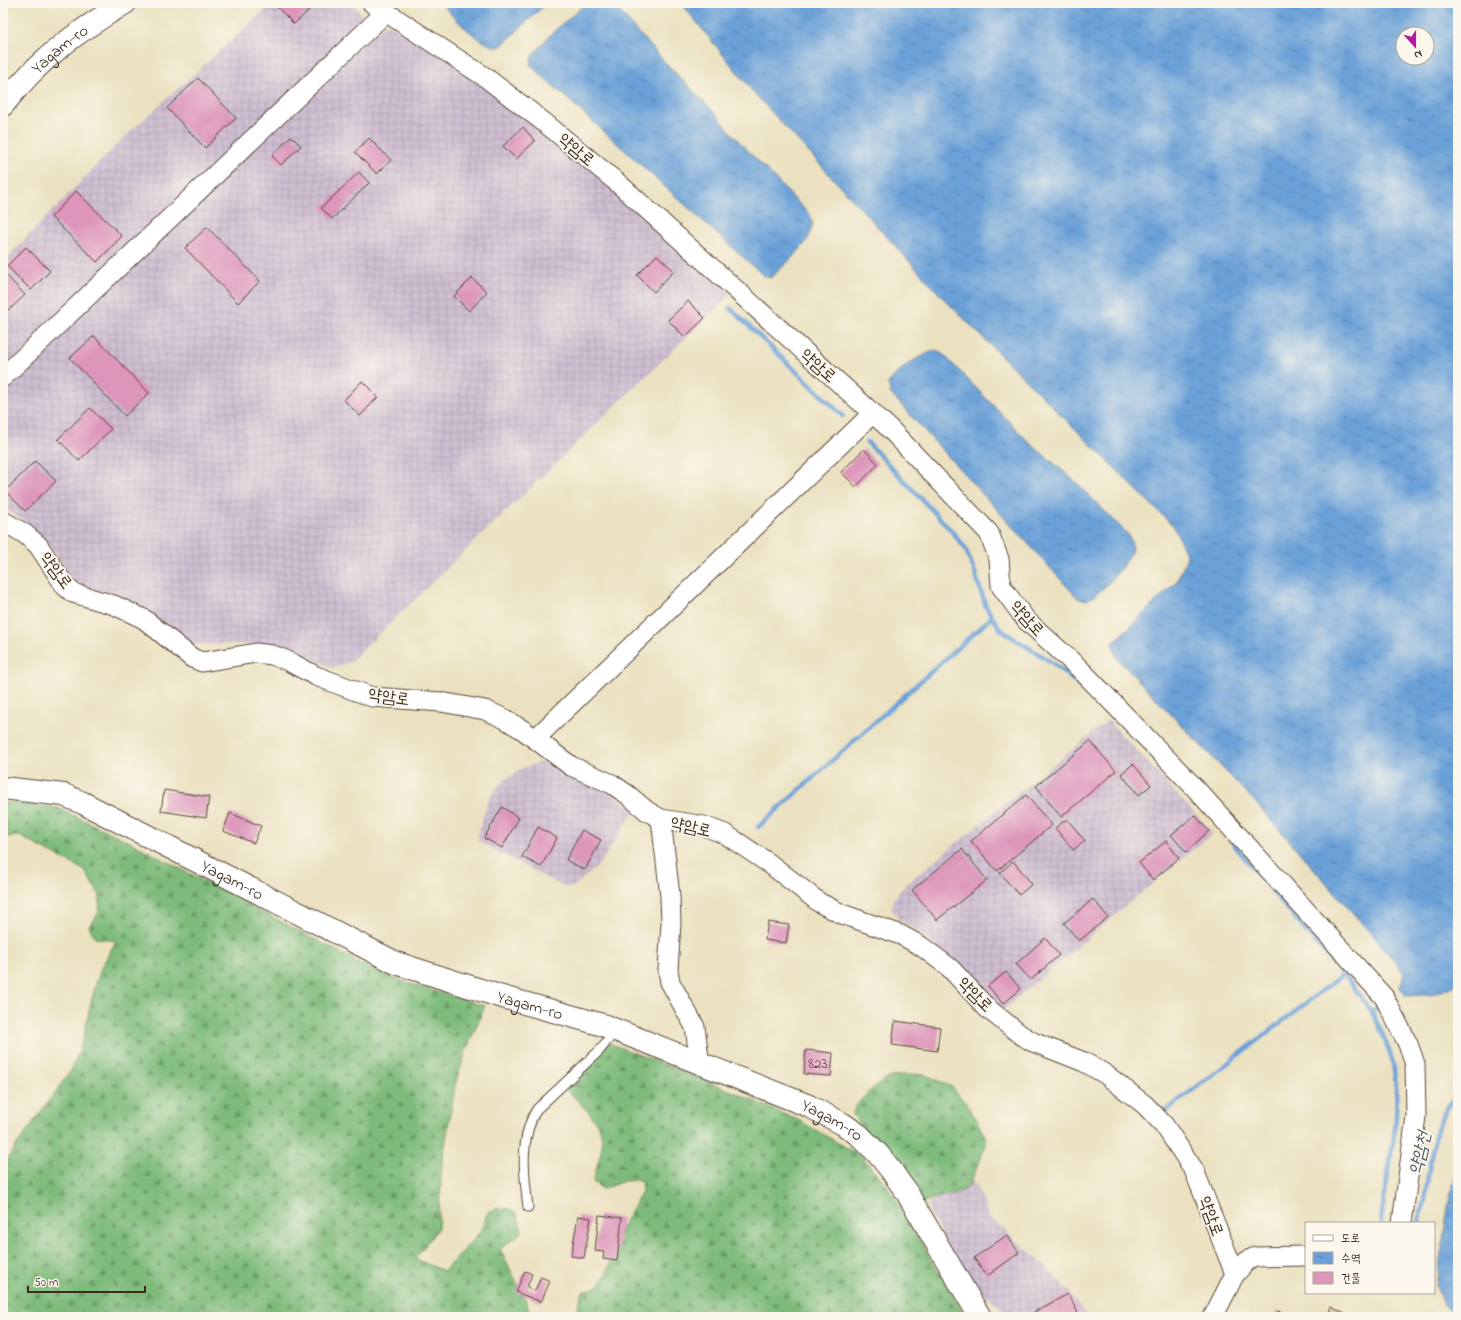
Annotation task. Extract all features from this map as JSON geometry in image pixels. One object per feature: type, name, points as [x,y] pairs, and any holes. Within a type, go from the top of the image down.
[{"type":"street","name":"Yagam-ro","points":[[3,105],[31,72],[54,50],[125,3]]},
{"type":"street","points":[[3,377],[379,8]]},
{"type":"street","name":"약암로","points":[[379,8],[485,77],[551,128],[619,184],[889,428],[989,533],[999,559],[1001,586],[1026,620],[1080,669],[1196,789],[1384,997],[1408,1044],[1415,1064],[1416,1116],[1402,1222]]},
{"type":"street","points":[[535,739],[873,413]]},
{"type":"street","name":"약암로","points":[[3,521],[25,534],[38,545],[65,586],[73,592],[114,605],[144,619],[192,658],[202,662],[256,653],[272,655],[288,661],[316,676],[372,697],[441,702],[485,710],[505,719],[571,766],[612,784],[647,811],[661,819],[704,826],[724,834],[770,864],[820,903],[842,914],[902,935],[921,946],[950,968],[987,1008],[1021,1035],[1033,1042],[1084,1062],[1105,1074],[1128,1090],[1164,1125],[1194,1170],[1235,1274]]},
{"type":"street","name":"Yagam-ro","points":[[3,788],[64,795],[83,803],[396,963],[491,994],[616,1030],[700,1065],[808,1106],[842,1124],[859,1135],[878,1154],[907,1193],[980,1317]]},
{"type":"street","points":[[661,819],[670,896],[671,923],[668,970],[670,982],[695,1027],[700,1065]]},
{"type":"street","points":[[1213,1317],[1235,1274],[1246,1261],[1255,1257],[1305,1256]]},
{"type":"lane","points":[[528,1207],[525,1163],[526,1142],[531,1118],[537,1109],[599,1050],[616,1030]]},
{"type":"shaded area","points":[[273,3],[352,3],[361,14],[362,23],[3,372],[3,262],[123,138]]},
{"type":"shaded area","points":[[385,25],[391,25],[478,77],[563,145],[731,294],[350,662],[332,668],[287,646],[275,644],[194,644],[187,642],[143,610],[104,592],[78,584],[70,578],[54,551],[32,526],[3,508],[3,387],[375,32]]},
{"type":"shaded area","points":[[1108,720],[1213,833],[1000,1012],[951,960],[924,936],[899,919],[892,910],[892,901],[906,884]]},
{"type":"shaded area","points":[[541,762],[550,764],[583,782],[611,793],[635,810],[598,866],[574,886],[569,888],[562,886],[478,841],[478,835],[487,804],[493,792],[501,783],[522,768]]},
{"type":"shaded area","points":[[972,1180],[976,1184],[989,1217],[1047,1267],[1067,1289],[1087,1317],[1011,1317],[960,1271],[927,1207],[933,1200],[962,1191]]},
{"type":"green space","points":[[3,803],[58,808],[130,842],[371,969],[411,984],[485,1006],[466,1051],[455,1085],[442,1164],[438,1228],[415,1259],[444,1271],[480,1232],[488,1212],[497,1208],[509,1209],[517,1214],[522,1232],[500,1249],[526,1301],[531,1317],[3,1317],[3,1167],[16,1146],[72,1069],[83,1040],[91,1001],[101,968],[116,941],[95,938],[89,926],[99,912],[100,896],[84,870],[19,836],[3,837]]},
{"type":"green space","points":[[609,1043],[729,1090],[800,1121],[861,1156],[886,1184],[966,1317],[574,1317],[583,1292],[600,1285],[609,1268],[623,1225],[642,1192],[641,1180],[624,1181],[603,1189],[593,1182],[602,1144],[600,1132],[593,1117],[564,1087]]},
{"type":"green space","points":[[914,1074],[926,1075],[952,1087],[969,1107],[986,1138],[986,1145],[969,1186],[962,1191],[923,1202],[853,1115],[854,1110],[861,1099],[879,1084],[892,1077]]},
{"type":"water","points":[[441,3],[547,3],[500,47],[485,43],[468,31]]},
{"type":"water","points":[[586,3],[612,3],[664,61],[810,215],[812,223],[811,232],[807,241],[771,278],[764,276],[530,65],[532,56],[552,33]]},
{"type":"water","points":[[681,3],[1458,3],[1458,984],[1431,995],[1406,996],[1400,987],[1404,974],[1395,961],[1255,802],[1117,658],[1113,643],[1177,581],[1187,557],[1174,527],[946,301],[754,93]]},
{"type":"water","points":[[936,350],[941,352],[1032,445],[1075,481],[1128,534],[1132,545],[1130,555],[1113,578],[1092,597],[1084,600],[1075,596],[890,393],[888,383],[898,372],[916,359]]},
{"type":"water","points":[[1458,1167],[1458,1316],[1443,1305],[1436,1286],[1449,1200]]},
{"type":"building","points":[[277,3],[302,3],[309,10],[294,24],[275,5]]},
{"type":"building","points":[[198,78],[236,118],[205,148],[167,108]]},
{"type":"building","points":[[523,127],[535,141],[516,159],[503,146]]},
{"type":"building","points":[[291,136],[301,146],[281,165],[272,156]]},
{"type":"building","points":[[369,138],[391,160],[377,174],[355,152]]},
{"type":"building","points":[[359,172],[369,183],[332,219],[321,208]]},
{"type":"building","points":[[76,191],[122,236],[97,262],[51,217]]},
{"type":"building","points":[[207,227],[260,281],[238,303],[185,248]]},
{"type":"building","points":[[26,247],[50,271],[31,290],[7,266]]},
{"type":"building","points":[[657,255],[674,271],[654,292],[637,275]]},
{"type":"building","points":[[3,272],[25,295],[9,310],[3,305]]},
{"type":"building","points":[[472,278],[487,292],[469,311],[454,296]]},
{"type":"building","points":[[688,301],[705,318],[685,337],[668,320]]},
{"type":"building","points":[[94,336],[149,393],[125,416],[70,358]]},
{"type":"building","points":[[362,381],[378,397],[360,416],[344,400]]},
{"type":"building","points":[[90,408],[111,429],[79,461],[58,439]]},
{"type":"building","points":[[864,449],[878,464],[856,487],[841,472]]},
{"type":"building","points":[[35,461],[56,481],[25,511],[5,491]]},
{"type":"building","points":[[1090,741],[1116,771],[1061,817],[1036,786]]},
{"type":"building","points":[[1133,764],[1151,785],[1139,795],[1121,774]]},
{"type":"building","points":[[164,790],[209,797],[206,818],[161,811]]},
{"type":"building","points":[[1026,795],[1052,825],[997,871],[971,841]]},
{"type":"building","points":[[502,807],[519,818],[502,848],[484,838]]},
{"type":"building","points":[[230,813],[261,826],[254,843],[223,831]]},
{"type":"building","points":[[1195,815],[1209,831],[1186,852],[1171,835]]},
{"type":"building","points":[[1067,819],[1085,841],[1073,850],[1055,828]]},
{"type":"building","points":[[538,827],[557,838],[541,867],[522,857]]},
{"type":"building","points":[[582,830],[601,840],[585,870],[566,860]]},
{"type":"building","points":[[1166,841],[1179,858],[1153,880],[1139,863]]},
{"type":"building","points":[[962,849],[987,880],[937,920],[912,890]]},
{"type":"building","points":[[1013,861],[1032,884],[1019,895],[1000,873]]},
{"type":"building","points":[[1093,899],[1108,917],[1079,941],[1064,923]]},
{"type":"building","points":[[768,922],[789,925],[786,943],[765,940]]},
{"type":"building","points":[[1045,938],[1059,955],[1031,980],[1016,964]]},
{"type":"building","points":[[1006,972],[1021,989],[1003,1004],[988,986]]},
{"type":"building","points":[[895,1021],[940,1027],[937,1051],[892,1045]]},
{"type":"building","points":[[806,1050],[833,1053],[831,1076],[804,1074]]},
{"type":"building","points":[[599,1215],[622,1218],[617,1261],[603,1259],[604,1252],[595,1251]]},
{"type":"building","points":[[578,1216],[591,1218],[584,1258],[571,1256]]},
{"type":"building","points":[[1007,1235],[1019,1253],[987,1276],[974,1258]]},
{"type":"building","points":[[525,1271],[532,1274],[527,1287],[535,1291],[541,1277],[550,1281],[541,1302],[516,1292]]},
{"type":"building","points":[[1068,1294],[1078,1313],[1071,1317],[1036,1317],[1034,1312]]},
{"type":"building","points":[[1331,1307],[1351,1317],[1320,1317],[1323,1312],[1328,1314]]},
{"type":"building","points":[[1278,1311],[1290,1317],[1275,1317]]},
{"type":"waterway","points":[[730,308],[843,416]]},
{"type":"waterway","points":[[867,442],[950,529],[965,548],[986,607],[1001,630],[1053,663],[1098,701]]},
{"type":"waterway","points":[[758,827],[992,617]]},
{"type":"waterway","points":[[1231,841],[1304,929],[1344,974],[1372,1012]]},
{"type":"waterway","points":[[1164,1112],[1344,974]]},
{"type":"waterway","points":[[1379,1007],[1372,1012],[1385,1039],[1391,1057],[1395,1078],[1396,1098],[1394,1140],[1383,1202],[1381,1222]]},
{"type":"waterway","name":"약암천","points":[[1419,1222],[1435,1136],[1444,1114],[1458,1095]]}]
